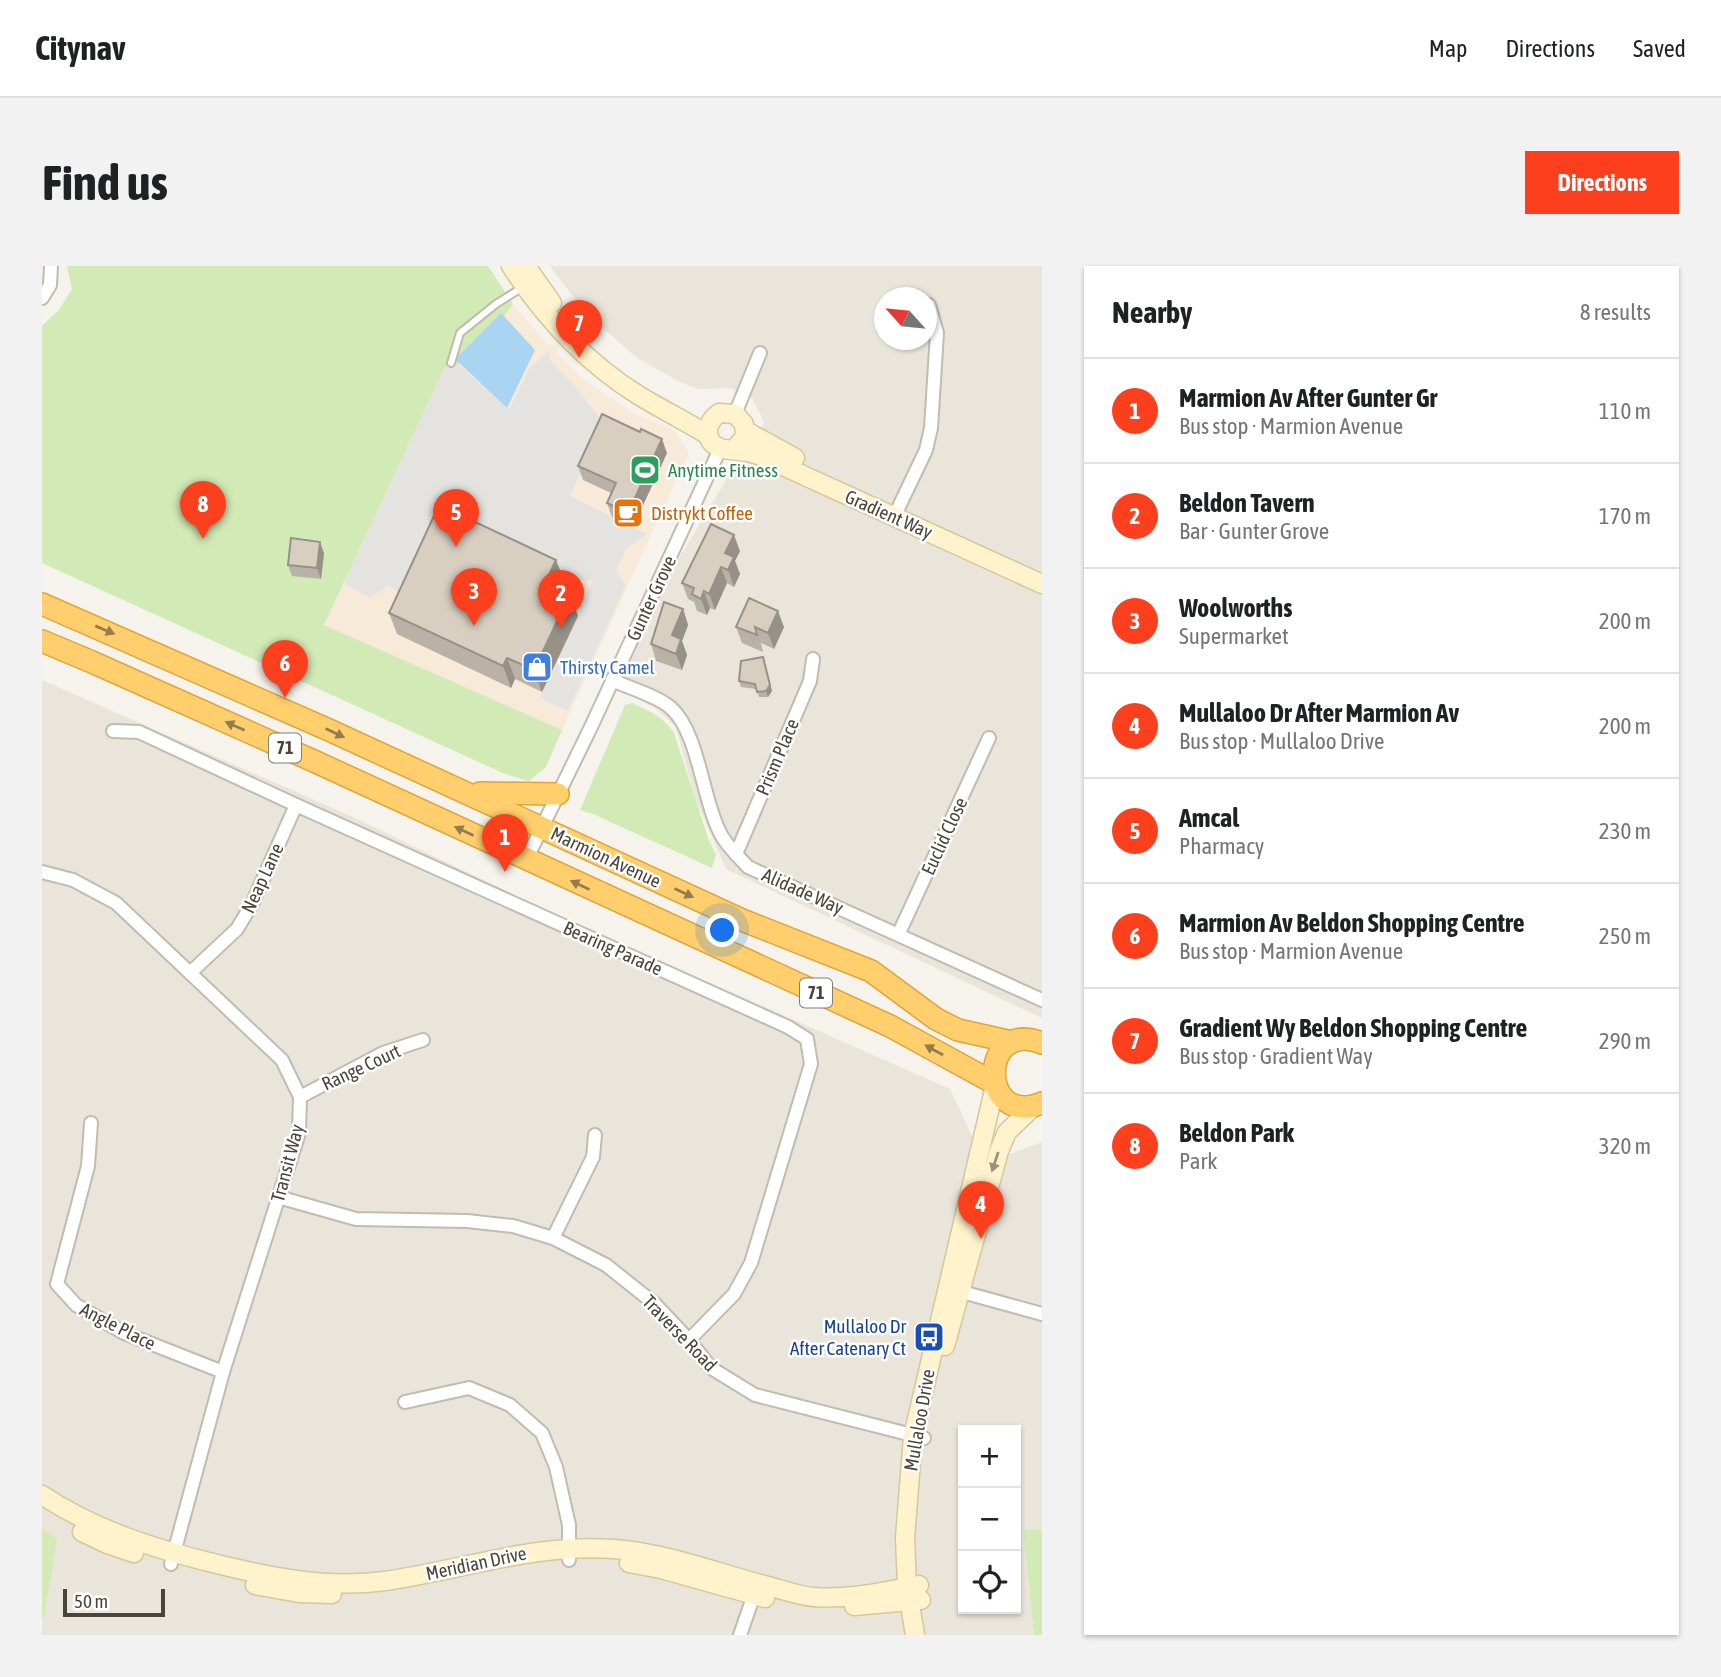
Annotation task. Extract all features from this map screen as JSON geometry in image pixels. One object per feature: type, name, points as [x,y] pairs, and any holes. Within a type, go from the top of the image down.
[{"type":"highway","name":"Marmion Avenue","points":[[42,604],[467,792],[742,920],[871,971],[936,1019],[958,1030],[1012,1042]]},
{"type":"highway","name":"Marmion Avenue","points":[[42,641],[890,1026],[995,1084]]},
{"type":"highway","points":[[42,650],[80,664],[92,662]]},
{"type":"highway","points":[[467,792],[558,794]]},
{"type":"highway","name":"71","points":[[1012,1042],[1026,1039],[1042,1043]]},
{"type":"highway","points":[[995,1084],[993,1067],[996,1059],[1012,1042]]},
{"type":"highway","name":"71","points":[[995,1084],[1006,1101],[1014,1105],[1039,1105]]},
{"type":"street","points":[[42,298],[50,285],[51,266]]},
{"type":"street","name":"Gradient Way","points":[[511,266],[553,321],[585,354],[637,394],[721,444],[753,453],[1042,571]]},
{"type":"street","points":[[526,266],[572,325],[591,345],[624,371],[681,407],[716,415]]},
{"type":"street","points":[[897,511],[926,450],[931,428],[936,350]]},
{"type":"street","points":[[735,414],[760,353]]},
{"type":"street","points":[[723,412],[735,414],[743,421],[746,431],[741,443],[721,444],[709,424],[716,415],[723,412]]},
{"type":"street","name":"Gradient Way","points":[[746,431],[775,449],[1042,584]]},
{"type":"street","name":"Gunter Grove","points":[[526,860],[721,444]]},
{"type":"street","name":"Prism Place","points":[[736,854],[810,681],[813,659]]},
{"type":"street","name":"Alidade Way","points":[[612,680],[669,706],[679,717],[687,731],[709,803],[723,837],[748,867],[899,933],[1042,1000]]},
{"type":"street","name":"Bearing Parade","points":[[113,731],[139,732],[788,1027],[807,1039],[811,1064],[751,1263],[734,1294],[689,1340]]},
{"type":"street","name":"Euclid Close","points":[[899,933],[989,738]]},
{"type":"street","name":"Neap Lane","points":[[190,974],[237,929],[252,904],[296,805]]},
{"type":"street","name":"Transit Way","points":[[42,872],[73,880],[116,903],[282,1060],[300,1097],[299,1133],[223,1372],[172,1558]]},
{"type":"street","name":"Range Court","points":[[300,1097],[383,1053],[423,1040]]},
{"type":"street","name":"Mullaloo Drive","points":[[915,1635],[919,1437],[933,1392],[995,1084]]},
{"type":"street","name":"Mullaloo Drive","points":[[953,1290],[1007,1132],[1039,1105]]},
{"type":"street","name":"Angle Place","points":[[91,1123],[88,1166],[57,1284],[76,1305],[124,1333],[223,1372]]},
{"type":"street","points":[[553,1238],[593,1157],[594,1135]]},
{"type":"street","name":"Traverse Road","points":[[278,1197],[356,1219],[467,1220],[513,1226],[553,1238],[606,1265],[655,1304],[689,1340],[710,1368],[755,1395],[919,1437]]},
{"type":"street","points":[[953,1290],[1042,1314]]},
{"type":"street","points":[[405,1402],[470,1388],[510,1405],[542,1433],[556,1467],[569,1525],[569,1554]]},
{"type":"street","name":"Meridian Drive","points":[[42,1495],[82,1519],[172,1558]]},
{"type":"street","name":"Meridian Drive","points":[[42,1510],[107,1544],[172,1558],[299,1593],[356,1594],[412,1589],[569,1554],[639,1564],[756,1589],[795,1606],[817,1608],[914,1593]]},
{"type":"street","points":[[740,1635],[756,1589]]},
{"type":"street","name":"Mullaloo Drive","points":[[914,1593],[927,1635]]},
{"type":"lane","points":[[451,363],[460,333],[524,286]]},
{"type":"shaded area","points":[[550,266],[1042,266],[1042,1018],[726,869],[695,798],[676,727],[655,708],[605,682],[729,475],[742,470],[764,422],[752,398],[730,388],[697,389],[636,357],[584,311]]},
{"type":"shaded area","points":[[513,304],[547,344],[558,347],[556,352],[582,378],[635,414],[674,430],[689,452],[562,730],[324,626],[447,363]]},
{"type":"shaded area","points":[[548,351],[551,362],[576,387],[603,422],[570,496],[647,534],[627,548],[618,566],[617,572],[626,585],[568,711],[540,698],[593,580],[564,581],[447,526],[412,602],[389,585],[370,598],[344,583],[447,363],[458,364],[509,410],[530,367]]},
{"type":"shaded area","points":[[42,680],[351,816],[539,907],[950,1089],[972,1136],[1010,1154],[1042,1142],[1042,1530],[1023,1531],[1034,1635],[42,1635]]},
{"type":"green space","points":[[67,266],[488,266],[513,304],[495,329],[458,364],[447,363],[324,625],[562,730],[546,767],[529,781],[505,774],[42,563],[42,326],[59,310],[72,289]]},
{"type":"green space","points":[[632,703],[660,718],[674,733],[709,841],[716,854],[712,868],[580,810],[625,705]]},
{"type":"green space","points":[[42,1529],[57,1539],[44,1618],[42,1618]]},
{"type":"green space","points":[[1023,1530],[1042,1530],[1042,1635],[1034,1635]]},
{"type":"water","points":[[501,313],[535,350],[507,408],[455,359]]},
{"type":"building","points":[[602,414],[662,439],[628,513],[607,503],[616,483],[578,466]]},
{"type":"building","points":[[439,505],[556,560],[545,583],[570,594],[534,670],[507,658],[503,666],[389,613]]},
{"type":"building","points":[[711,524],[734,535],[725,553],[734,557],[728,570],[721,567],[709,594],[704,591],[701,599],[692,594],[694,588],[682,583]]},
{"type":"building","points":[[291,538],[320,542],[317,568],[288,565]]},
{"type":"building","points":[[749,598],[778,611],[768,633],[755,627],[757,635],[736,627]]},
{"type":"building","points":[[664,602],[683,609],[672,635],[681,639],[676,654],[651,644]]},
{"type":"building","points":[[763,657],[770,685],[766,691],[757,692],[755,684],[739,681],[741,661]]},
{"type":"place","name":"Gradient Wy Beldon Shopping Centre","points":[[579,358]]},
{"type":"place","name":"Anytime Fitness","points":[[645,470]]},
{"type":"place","name":"Distrykt Coffee","points":[[628,513]]},
{"type":"place","name":"Beldon Park","points":[[203,539]]},
{"type":"place","name":"Amcal","points":[[456,547]]},
{"type":"place","name":"Woolworths","points":[[474,626]]},
{"type":"place","name":"Beldon Tavern","points":[[561,628]]},
{"type":"place","name":"Thirsty Camel","points":[[537,667]]},
{"type":"place","name":"Marmion Av Beldon Shopping Centre","points":[[285,698]]},
{"type":"place","name":"Marmion Av After Gunter Gr","points":[[505,872]]},
{"type":"place","name":"Mullaloo Dr After Marmion Av","points":[[981,1239]]},
{"type":"place","name":"Mullaloo Dr After Catenary Ct","points":[[929,1337]]}]
